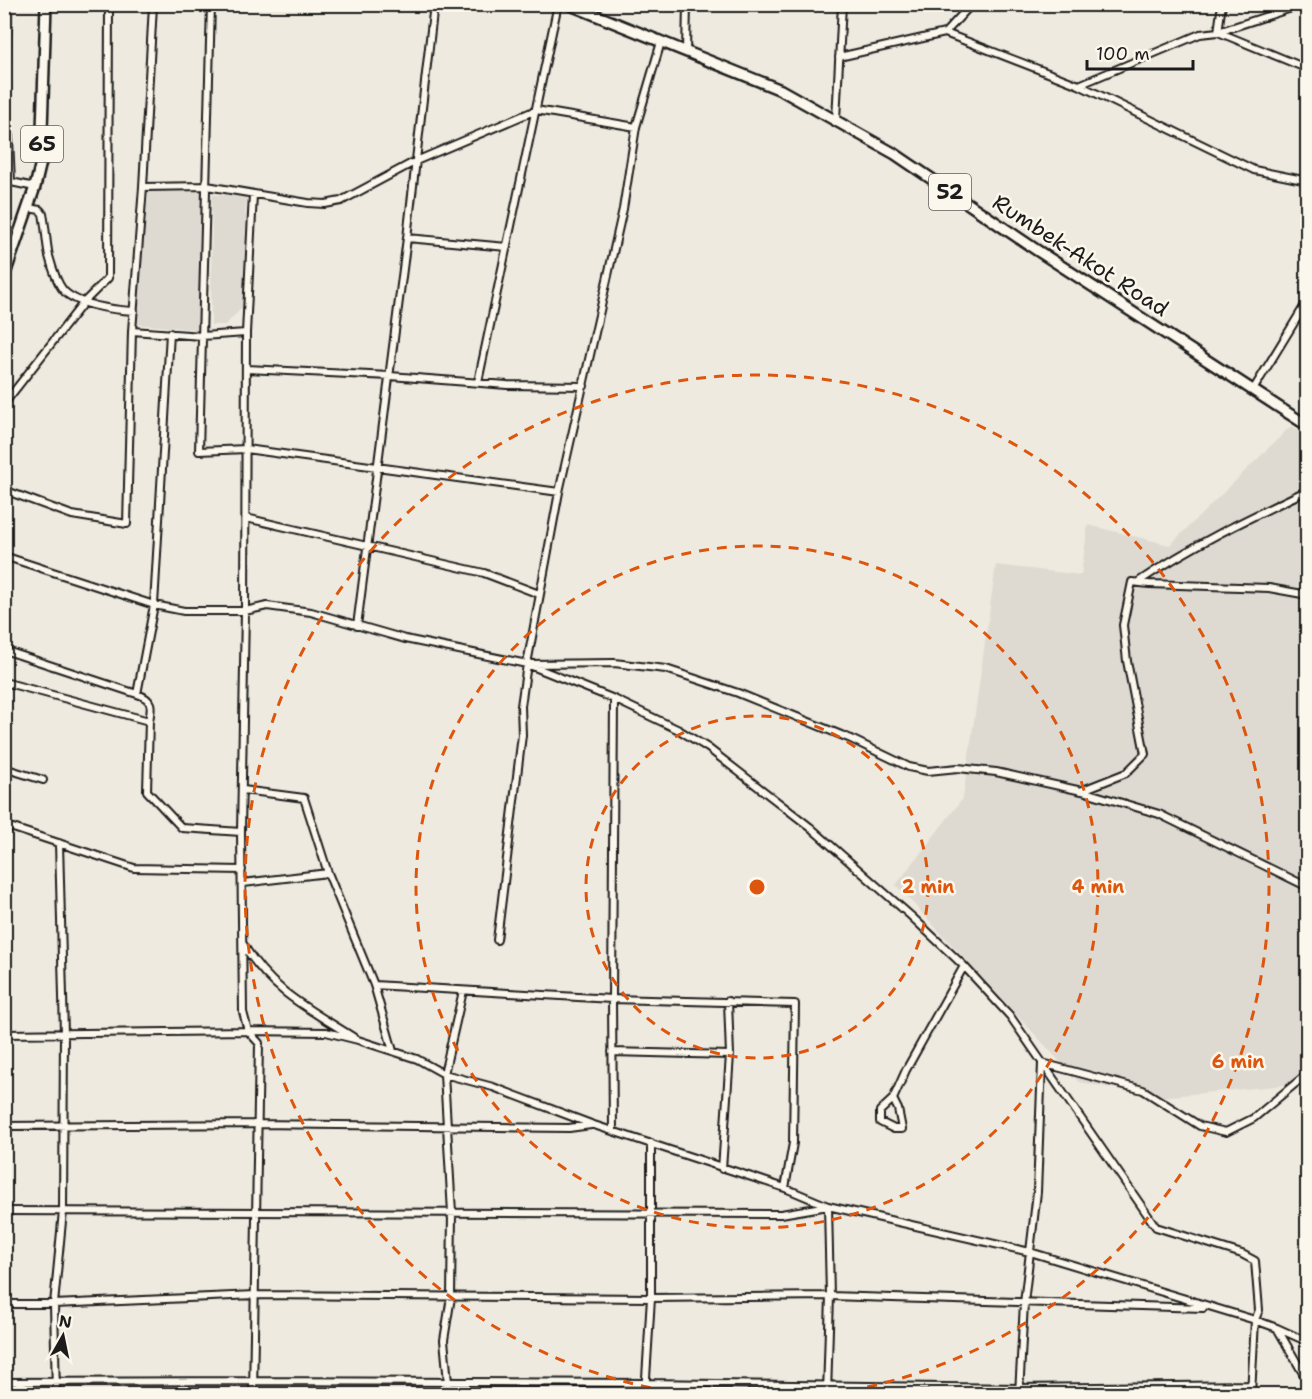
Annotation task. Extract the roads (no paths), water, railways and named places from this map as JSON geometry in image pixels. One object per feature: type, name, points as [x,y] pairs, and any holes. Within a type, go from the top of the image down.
[{"type":"main road","name":"65","points":[[4,277],[35,187],[41,162],[46,4]]},
{"type":"main road","name":"Rumbek-Akot Road","points":[[568,4],[781,90],[836,120],[895,154],[1035,249],[1308,426]]},
{"type":"street","points":[[4,404],[84,302],[108,278],[109,4]]},
{"type":"street","points":[[211,4],[199,451],[246,449],[559,492]]},
{"type":"street","points":[[357,626],[390,376],[434,4]]},
{"type":"street","points":[[478,382],[558,4]]},
{"type":"street","points":[[686,52],[687,4]]},
{"type":"street","points":[[836,120],[842,4]]},
{"type":"street","points":[[945,33],[968,8],[977,4]]},
{"type":"street","points":[[1218,32],[1222,4]]},
{"type":"street","points":[[1079,85],[1200,34],[1218,32],[1304,4]]},
{"type":"street","points":[[4,490],[72,515],[127,524],[132,331],[153,5]]},
{"type":"street","points":[[7,9],[5,74],[8,177],[11,182],[35,187]]},
{"type":"street","points":[[1218,32],[1308,69]]},
{"type":"street","points":[[839,57],[945,33],[1079,85],[1254,170],[1308,181]]},
{"type":"street","points":[[497,939],[522,735],[521,706],[539,594],[559,492],[623,209],[636,127],[661,42]]},
{"type":"street","points":[[143,186],[207,186],[308,203],[333,203],[341,201],[416,161],[536,110],[636,127]]},
{"type":"street","points":[[253,194],[246,333],[246,518],[241,832],[243,1012],[248,1031],[259,1043],[253,1395]]},
{"type":"street","points":[[28,208],[40,210],[43,214],[49,255],[62,289],[70,296],[84,302],[115,310],[134,311]]},
{"type":"street","points":[[407,238],[507,247]]},
{"type":"street","points":[[1253,390],[1308,300]]},
{"type":"street","points":[[132,331],[202,336],[246,333]]},
{"type":"street","points":[[137,694],[154,605],[170,333]]},
{"type":"street","points":[[246,369],[390,376],[507,385],[584,386]]},
{"type":"street","points":[[1137,582],[1173,558],[1231,526],[1308,490]]},
{"type":"street","points":[[246,518],[484,573],[539,594]]},
{"type":"street","points":[[4,556],[154,605],[184,611],[245,611],[267,606],[311,612],[405,639],[527,664],[614,699],[679,730],[708,748],[818,834],[964,966],[1010,1017],[1156,1227],[1242,1254],[1255,1261],[1259,1310],[1255,1320],[1251,1395]]},
{"type":"street","points":[[1082,791],[1126,773],[1145,754],[1127,661],[1123,625],[1132,582],[1269,588],[1308,596]]},
{"type":"street","points":[[4,650],[146,697],[151,709],[147,791],[182,828],[241,832]]},
{"type":"street","points":[[527,664],[614,663],[666,669],[738,693],[841,734],[909,767],[928,771],[958,768],[987,771],[1082,791],[1159,814],[1308,886]]},
{"type":"street","points":[[4,682],[149,721]]},
{"type":"street","points":[[613,1131],[614,699]]},
{"type":"street","points":[[4,768],[43,780]]},
{"type":"street","points":[[243,790],[304,798],[328,873],[374,985],[393,1051]]},
{"type":"street","points":[[4,825],[134,868],[242,870]]},
{"type":"street","points":[[56,1395],[54,1304],[63,1211],[64,1127],[59,843]]},
{"type":"street","points":[[243,884],[328,873]]},
{"type":"street","points":[[243,944],[251,959],[292,1000],[358,1040]]},
{"type":"street","points":[[893,1099],[898,1109],[902,1129],[894,1129],[880,1122],[880,1111],[893,1099],[906,1070],[964,966]]},
{"type":"street","points":[[374,985],[612,999],[728,1000],[795,1004],[793,1143],[785,1188]]},
{"type":"street","points":[[446,1395],[448,1382],[444,1340],[451,1298],[452,1213],[444,1074],[463,992]]},
{"type":"street","points":[[722,1169],[730,1055],[728,1000]]},
{"type":"street","points":[[4,1034],[326,1032],[417,1059],[444,1074],[493,1087],[591,1124],[785,1188],[828,1206],[1030,1252],[1255,1320],[1308,1342]]},
{"type":"street","points":[[612,1052],[730,1055]]},
{"type":"street","points":[[1042,1063],[1143,1090],[1200,1126],[1226,1132],[1254,1118],[1308,1073]]},
{"type":"street","points":[[1019,1391],[1024,1303],[1037,1192],[1042,1063]]},
{"type":"street","points":[[4,1126],[258,1124],[568,1128],[591,1124]]},
{"type":"street","points":[[645,1395],[651,1298],[651,1143]]},
{"type":"street","points":[[4,1211],[781,1214],[828,1206]]},
{"type":"street","points":[[827,1395],[830,1296],[828,1206]]},
{"type":"street","points":[[4,1304],[255,1295],[451,1298],[830,1296],[1212,1308]]},
{"type":"street","points":[[1277,1328],[1308,1382]]},
{"type":"street","points":[[4,1382],[645,1383],[1019,1391],[1251,1385]]}]
